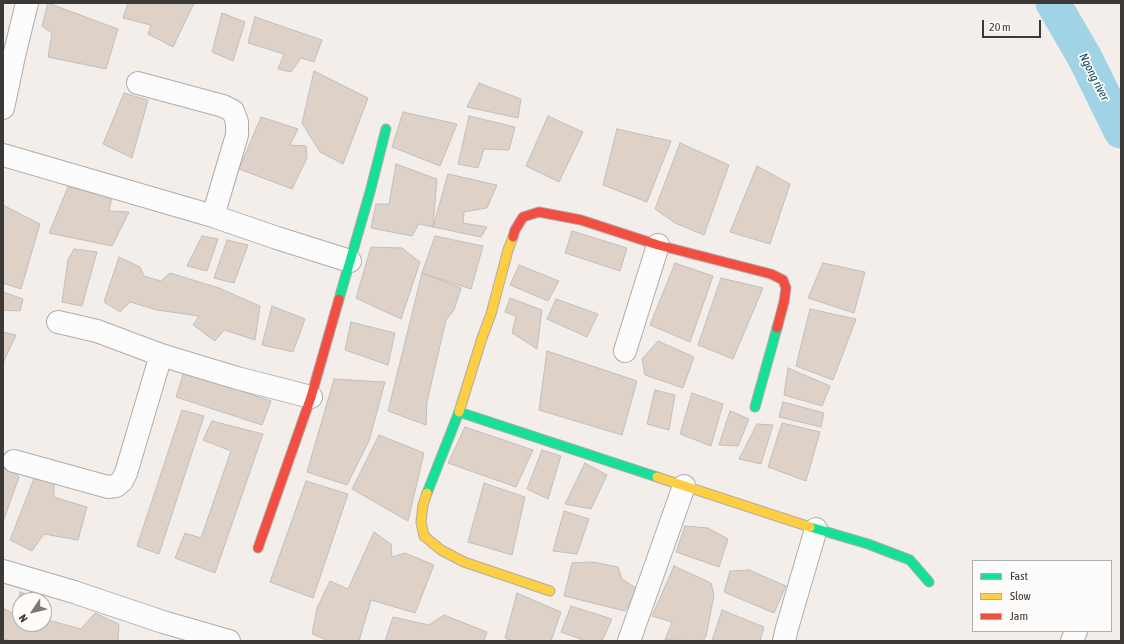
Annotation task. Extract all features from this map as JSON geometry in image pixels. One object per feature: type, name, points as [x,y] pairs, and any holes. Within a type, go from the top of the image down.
[{"type":"street","points":[[3,108],[27,3]]},
{"type":"street","points":[[138,83],[223,106],[232,111],[237,122],[237,135],[212,216]]},
{"type":"street","points":[[258,548],[311,397],[370,192],[386,129]]},
{"type":"street","points":[[3,155],[212,216],[350,261]]},
{"type":"street","points":[[550,591],[464,562],[441,550],[424,536],[421,522],[424,505],[430,486],[459,412],[491,314],[508,250],[515,230],[523,217],[539,212],[581,220],[658,246],[771,274],[783,280],[786,288],[784,302],[755,407]]},
{"type":"street","points":[[625,351],[658,246]]},
{"type":"street","points":[[58,322],[97,331],[161,355],[237,378],[311,397]]},
{"type":"street","points":[[14,460],[108,487],[116,486],[122,481],[126,473],[161,355]]},
{"type":"street","points":[[459,412],[816,529],[868,544],[910,560],[928,582]]},
{"type":"street","points":[[629,641],[684,486]]},
{"type":"street","points":[[784,641],[816,529]]},
{"type":"street","points":[[3,571],[74,592],[163,622],[229,641]]},
{"type":"building","points":[[48,3],[118,29],[106,69],[48,57],[52,33],[42,26]]},
{"type":"building","points":[[128,3],[194,3],[173,47],[148,34],[151,25],[123,18]]},
{"type":"building","points":[[222,13],[245,22],[233,61],[212,52]]},
{"type":"building","points":[[255,17],[322,40],[314,62],[301,58],[291,72],[278,69],[284,54],[248,43]]},
{"type":"building","points":[[314,71],[368,98],[343,164],[320,152],[302,123]]},
{"type":"building","points":[[479,83],[521,99],[518,118],[467,107]]},
{"type":"building","points":[[124,93],[148,100],[132,158],[103,144]]},
{"type":"building","points":[[403,112],[457,124],[440,166],[392,147]]},
{"type":"building","points":[[469,116],[515,127],[509,150],[484,149],[478,168],[458,164]]},
{"type":"building","points":[[548,116],[583,132],[559,182],[526,166]]},
{"type":"building","points":[[261,117],[298,129],[290,145],[306,146],[307,158],[292,189],[239,169]]},
{"type":"building","points":[[617,129],[671,141],[647,202],[603,185]]},
{"type":"building","points":[[680,143],[729,165],[704,235],[675,223],[655,209]]},
{"type":"building","points":[[396,164],[437,179],[433,227],[419,224],[412,236],[371,228],[376,204],[389,204]]},
{"type":"building","points":[[757,166],[790,184],[770,244],[730,232]]},
{"type":"building","points":[[448,174],[497,185],[487,208],[464,212],[463,223],[487,227],[481,237],[433,227]]},
{"type":"building","points":[[68,187],[112,197],[109,211],[129,212],[112,246],[49,233]]},
{"type":"building","points":[[3,205],[40,224],[21,289],[3,283]]},
{"type":"building","points":[[572,231],[627,248],[620,271],[565,253]]},
{"type":"building","points":[[202,236],[218,239],[207,271],[187,266]]},
{"type":"building","points":[[435,236],[483,246],[471,289],[422,273]]},
{"type":"building","points":[[227,240],[248,245],[234,283],[214,278]]},
{"type":"building","points":[[371,247],[402,248],[420,262],[401,319],[356,298]]},
{"type":"building","points":[[74,249],[97,252],[82,306],[62,302],[68,260]]},
{"type":"building","points":[[119,257],[140,267],[144,276],[161,281],[170,273],[219,288],[260,306],[255,340],[224,330],[215,341],[193,325],[199,316],[157,310],[130,302],[120,312],[104,302]]},
{"type":"building","points":[[675,263],[713,276],[690,342],[650,325]]},
{"type":"building","points":[[823,263],[865,272],[854,313],[808,298]]},
{"type":"building","points":[[519,265],[559,281],[548,301],[510,285]]},
{"type":"building","points":[[422,273],[461,288],[454,310],[446,320],[427,402],[426,425],[388,411]]},
{"type":"building","points":[[721,278],[763,288],[733,359],[698,345]]},
{"type":"building","points":[[3,292],[23,299],[20,311],[3,310]]},
{"type":"building","points":[[510,298],[542,310],[537,349],[512,333],[516,316],[505,312]]},
{"type":"building","points":[[556,299],[598,314],[587,337],[547,319]]},
{"type":"building","points":[[272,306],[305,319],[293,352],[262,345]]},
{"type":"building","points":[[810,309],[856,319],[833,380],[796,366]]},
{"type":"building","points":[[351,322],[395,333],[388,365],[345,350]]},
{"type":"building","points":[[3,332],[16,335],[3,363]]},
{"type":"building","points":[[658,341],[694,357],[683,388],[645,375],[642,359]]},
{"type":"building","points":[[547,351],[637,381],[622,435],[539,410]]},
{"type":"building","points":[[788,368],[830,386],[822,406],[784,395]]},
{"type":"building","points":[[184,372],[271,401],[262,425],[176,397]]},
{"type":"building","points":[[334,379],[385,382],[369,441],[347,485],[307,472]]},
{"type":"building","points":[[655,390],[675,395],[669,430],[647,424]]},
{"type":"building","points":[[692,393],[723,404],[711,446],[680,434]]},
{"type":"building","points":[[783,402],[824,413],[821,427],[779,417]]},
{"type":"building","points":[[182,410],[204,416],[159,554],[137,546]]},
{"type":"building","points":[[730,411],[749,419],[738,446],[719,445]]},
{"type":"building","points":[[212,421],[263,434],[215,573],[175,558],[185,533],[201,538],[231,451],[203,440]]},
{"type":"building","points":[[782,423],[820,432],[806,481],[768,467]]},
{"type":"building","points":[[757,424],[773,425],[761,464],[739,459]]},
{"type":"building","points":[[465,427],[533,450],[516,487],[448,463]]},
{"type":"building","points":[[379,435],[424,453],[408,521],[352,489]]},
{"type":"building","points":[[542,450],[561,456],[548,499],[527,489]]},
{"type":"building","points":[[3,462],[19,477],[4,519],[3,519]]},
{"type":"building","points":[[585,463],[607,475],[591,509],[565,504]]},
{"type":"building","points":[[35,476],[54,482],[54,497],[87,507],[78,540],[44,534],[32,551],[10,540]]},
{"type":"building","points":[[306,481],[348,494],[313,598],[270,582]]},
{"type":"building","points":[[484,483],[525,497],[512,555],[468,542]]},
{"type":"building","points":[[564,511],[589,519],[577,554],[553,551]]},
{"type":"building","points":[[685,526],[708,528],[728,539],[719,567],[676,552]]},
{"type":"building","points":[[374,532],[391,544],[392,557],[405,553],[434,565],[415,613],[371,600],[359,641],[329,641],[312,634],[317,608],[330,581],[348,589]]},
{"type":"building","points":[[593,562],[618,567],[622,579],[638,589],[625,611],[564,596],[572,563]]},
{"type":"building","points":[[674,566],[711,583],[714,595],[706,636],[703,641],[665,640],[672,622],[652,616]]},
{"type":"building","points":[[749,570],[786,586],[774,613],[724,592],[730,571]]},
{"type":"building","points":[[517,593],[561,612],[551,641],[513,641],[505,638]]},
{"type":"building","points":[[571,606],[612,619],[602,641],[586,641],[561,632]]},
{"type":"building","points":[[3,608],[12,613],[12,632],[52,632],[52,621],[81,629],[95,613],[119,624],[118,640],[120,641],[11,641],[3,639]]},
{"type":"building","points":[[722,610],[764,627],[760,641],[712,641]]},
{"type":"building","points":[[444,615],[487,632],[484,641],[385,641],[393,617],[429,625]]},
{"type":"waterway","name":"Ngong river","points":[[1053,3],[1085,58],[1121,131]]},
{"type":"traffic: fast","points":[[339,299],[370,192],[386,129]]},
{"type":"traffic: fast","points":[[755,407],[777,328]]},
{"type":"traffic: fast","points":[[427,493],[459,412],[657,477]]},
{"type":"traffic: fast","points":[[810,527],[868,544],[910,560],[929,582]]},
{"type":"traffic: slow","points":[[459,412],[491,314],[508,250],[513,237]]},
{"type":"traffic: slow","points":[[657,477],[810,527]]},
{"type":"traffic: slow","points":[[427,493],[423,505],[421,522],[424,536],[441,550],[464,562],[550,591]]},
{"type":"traffic: jam","points":[[513,237],[515,230],[523,217],[539,212],[581,220],[658,245],[771,274],[783,280],[786,288],[777,328]]},
{"type":"traffic: jam","points":[[258,548],[311,397],[339,299]]}]
